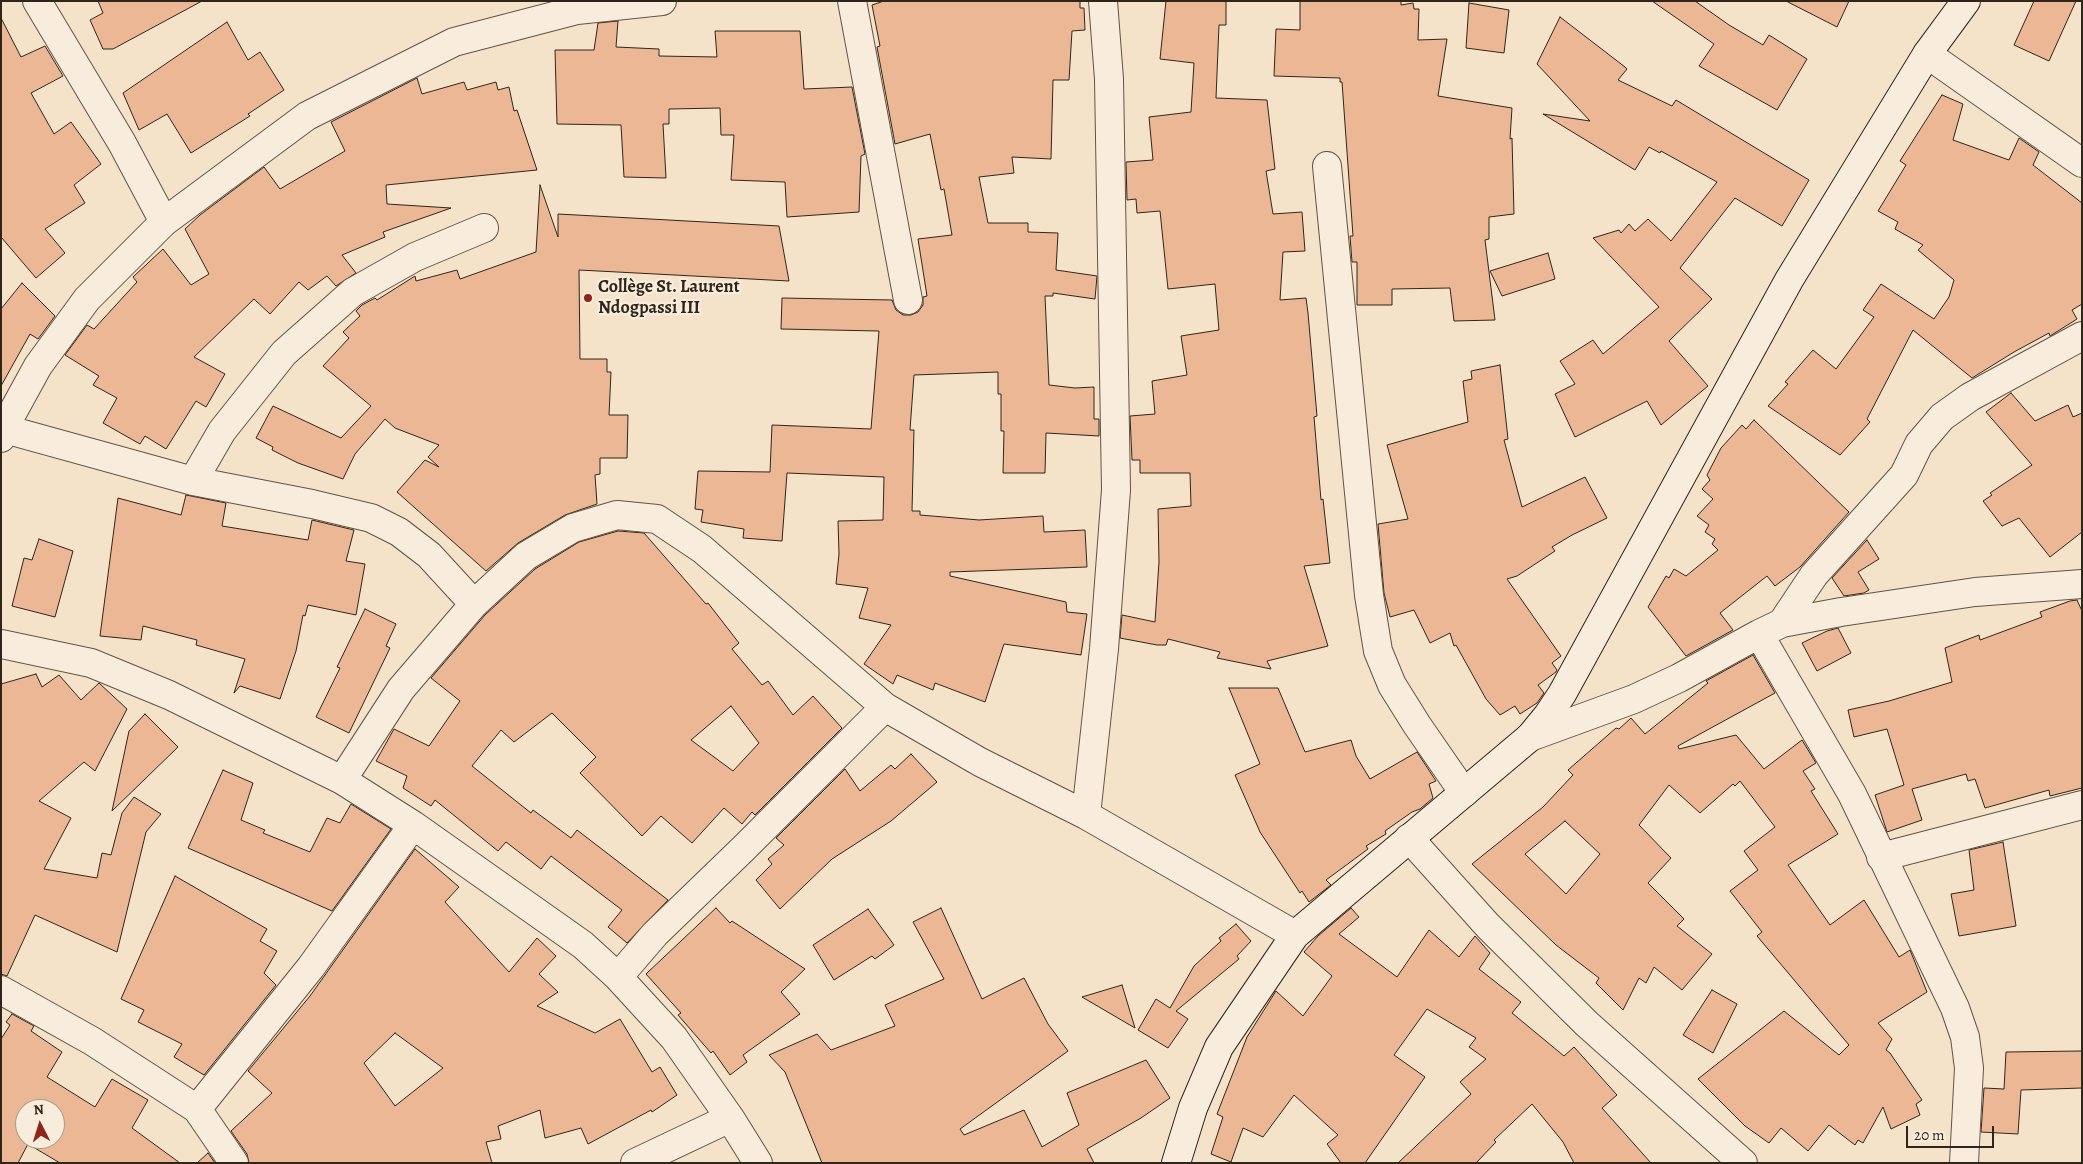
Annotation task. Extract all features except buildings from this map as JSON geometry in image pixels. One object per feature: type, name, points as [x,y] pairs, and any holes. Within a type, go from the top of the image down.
[{"type":"street","points":[[37,1],[122,143],[164,222]]},
{"type":"street","points":[[474,604],[429,555],[398,532],[370,518],[312,504],[193,481],[2,431],[38,366],[87,299],[164,222],[307,116],[454,42],[576,10],[662,1]]},
{"type":"street","points":[[852,1],[908,300]]},
{"type":"street","points":[[1086,815],[1104,649],[1116,490],[1109,79],[1103,1]]},
{"type":"street","points":[[1176,1163],[1193,1108],[1219,1046],[1294,935],[1530,737],[1562,694],[1789,280],[1927,54],[1966,1]]},
{"type":"street","points":[[1927,54],[2082,163]]},
{"type":"street","points":[[1327,166],[1369,595],[1378,652],[1392,685],[1464,793]]},
{"type":"street","points":[[193,481],[222,431],[284,352],[353,292],[415,257],[484,228]]},
{"type":"street","points":[[1770,628],[1814,575],[1904,475],[1919,444],[1942,417],[1970,397],[2082,336]]},
{"type":"street","points":[[342,780],[401,689],[474,604],[526,556],[573,528],[617,515],[656,519],[702,549],[885,707],[980,762],[1086,815],[1294,935]]},
{"type":"street","points":[[1530,737],[1634,699],[1678,678],[1770,628],[1840,612],[1975,592],[2082,584]]},
{"type":"street","points":[[1770,628],[1955,1008],[1965,1037],[1969,1068],[1964,1163]]},
{"type":"street","points":[[1,644],[91,663],[169,695],[342,780],[413,824],[583,945],[618,977],[674,1038],[730,1118],[758,1163]]},
{"type":"street","points":[[618,977],[655,934],[885,707]]},
{"type":"street","points":[[1882,857],[2082,805]]},
{"type":"street","points":[[197,1109],[311,967],[413,824]]},
{"type":"street","points":[[1410,838],[1488,926],[1587,1024],[1743,1163]]},
{"type":"street","points":[[4,998],[92,1042],[197,1109],[234,1163]]},
{"type":"street","points":[[635,1163],[730,1118]]},
{"type":"place","name":"Collège St. Laurent Ndogpassi III","points":[[588,298]]}]
